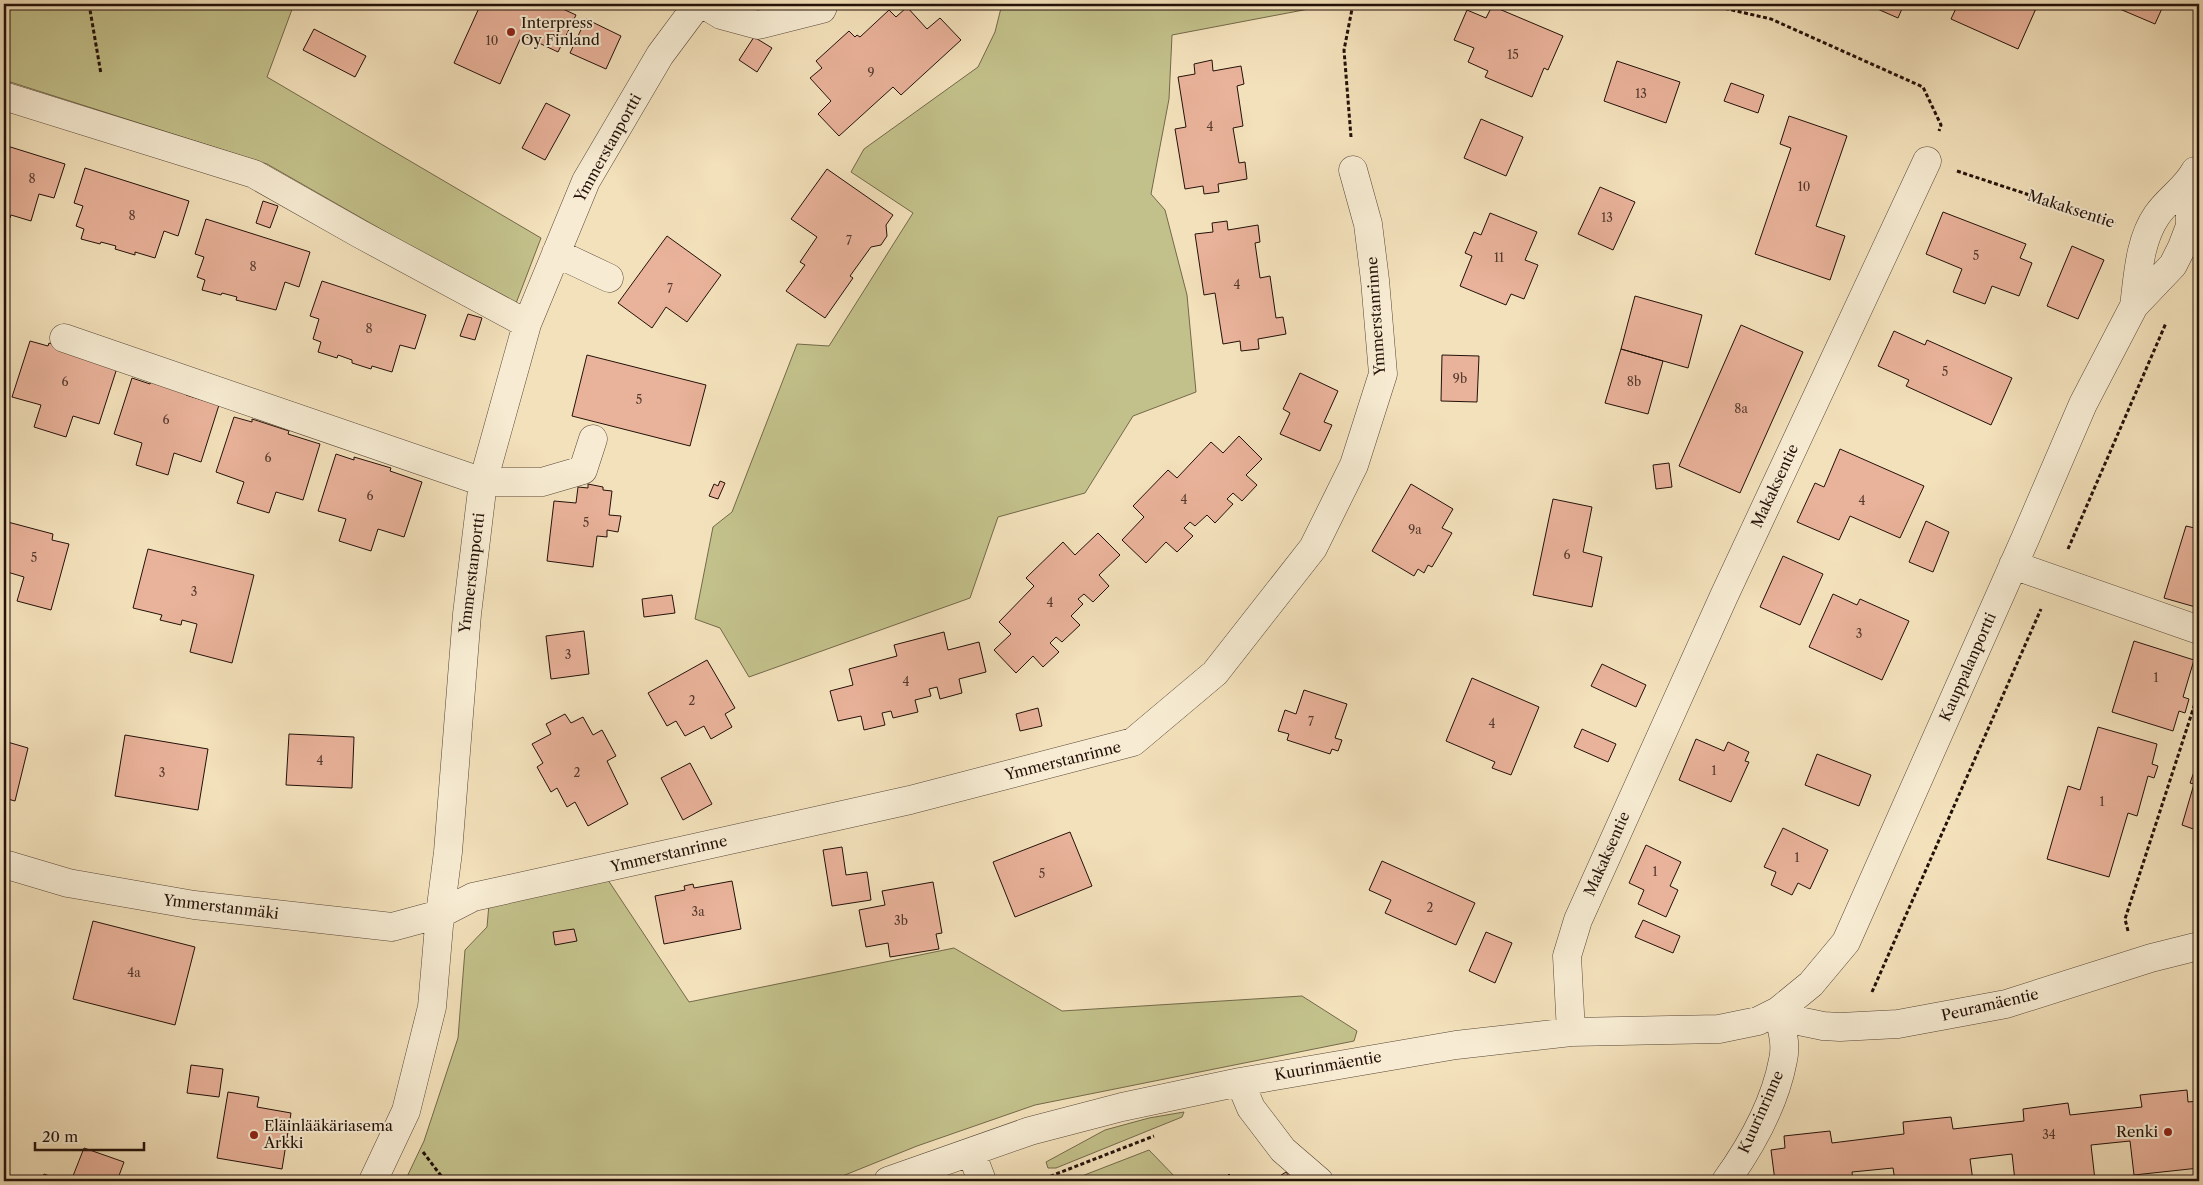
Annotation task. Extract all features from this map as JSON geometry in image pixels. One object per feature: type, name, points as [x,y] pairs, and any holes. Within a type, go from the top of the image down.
[{"type":"street","name":"Ymmerstanportti","points":[[373,1181],[406,1111],[432,1007],[440,914],[448,852],[467,614],[483,482],[527,324],[586,181],[660,56],[698,4]]},
{"type":"street","points":[[703,4],[720,16],[758,25],[822,9],[824,4]]},
{"type":"street","points":[[4,96],[254,174],[360,234],[527,324]]},
{"type":"street","name":"Makaksentie","points":[[1571,1032],[1568,956],[1578,920],[1724,596],[1927,161]]},
{"type":"street","name":"Ymmerstanrinne","points":[[440,914],[473,897],[910,800],[1133,742],[1215,673],[1313,548],[1354,465],[1382,374],[1375,280],[1368,224],[1353,170]]},
{"type":"street","name":"Kauppalanportti","points":[[2134,306],[2141,253],[2148,234],[2157,216],[2195,172]]},
{"type":"street","name":"Kauppalanportti","points":[[1778,1011],[1811,984],[1846,942],[2083,404],[2134,306],[2173,265],[2182,247],[2190,226],[2195,172]]},
{"type":"street","points":[[556,254],[609,278]]},
{"type":"street","points":[[64,338],[483,482],[542,482],[583,470],[592,439]]},
{"type":"street","points":[[2013,565],[2054,581],[2199,630]]},
{"type":"street","name":"Ymmerstanmäki","points":[[4,864],[68,884],[194,905],[392,927],[440,914]]},
{"type":"street","name":"Peuramäentie","points":[[1778,1011],[1799,1021],[1840,1027],[1898,1024],[2006,1004],[2135,963],[2199,946]]},
{"type":"street","name":"Kuurinmäentie","points":[[888,1181],[1030,1131],[1094,1114],[1240,1082],[1456,1045],[1571,1032],[1718,1029],[1758,1021],[1778,1011]]},
{"type":"street","name":"Kuurinrinne","points":[[1726,1181],[1751,1144],[1771,1097],[1784,1059],[1784,1037],[1778,1011]]},
{"type":"street","points":[[1240,1082],[1251,1108],[1283,1150],[1319,1181]]},
{"type":"street","points":[[971,1152],[982,1181]]},
{"type":"path","points":[[89,4],[101,74]]},
{"type":"path","points":[[1353,4],[1344,50],[1353,170]]},
{"type":"path","points":[[1706,4],[1720,5],[1771,19],[1924,87],[1941,125],[1927,161]]},
{"type":"path","name":"Makaksentie","points":[[1927,161],[2148,234]]},
{"type":"path","points":[[1857,1026],[2054,581],[2167,319]]},
{"type":"path","points":[[2135,963],[2125,919],[2199,691]]},
{"type":"path","points":[[1038,1181],[1159,1134]]},
{"type":"path","points":[[419,1145],[445,1181]]},
{"type":"shaded area","points":[[4,4],[294,4],[267,77],[541,238],[515,306],[267,164],[4,80]]},
{"type":"shaded area","points":[[1002,4],[1335,4],[1172,35],[1169,99],[1151,194],[1165,210],[1187,295],[1196,392],[1133,416],[1085,493],[998,517],[970,598],[749,677],[720,628],[695,619],[713,527],[732,512],[797,344],[829,346],[913,213],[851,172],[864,149],[978,67],[995,32]]},
{"type":"shaded area","points":[[606,877],[689,1002],[954,948],[1062,1011],[1302,996],[1357,1031],[1354,1041],[1035,1105],[917,1146],[830,1181],[405,1181],[424,1141],[458,1038],[465,950],[487,927],[489,904]]},
{"type":"shaded area","points":[[1184,1112],[1182,1117],[1056,1168],[1048,1168],[1046,1162],[1105,1130],[1149,1118]]},
{"type":"shaded area","points":[[1149,1150],[1179,1181],[1069,1181]]},
{"type":"building","points":[[486,4],[552,4],[576,15],[558,52],[522,35],[500,84],[454,63],[479,8],[484,9]]},
{"type":"building","points":[[1866,4],[1904,4],[1898,18]]},
{"type":"building","points":[[1958,4],[2038,4],[2018,49],[1951,19]]},
{"type":"building","points":[[2108,4],[2164,4],[2155,24]]},
{"type":"building","points":[[1492,6],[1563,36],[1548,70],[1544,68],[1532,97],[1485,77],[1488,71],[1468,62],[1474,48],[1454,40],[1467,10],[1486,18]]},
{"type":"building","points":[[907,7],[927,29],[940,18],[961,40],[901,95],[893,87],[839,136],[818,114],[831,101],[810,78],[822,68],[816,61],[849,31],[855,37],[857,35],[860,37],[889,10],[896,17]]},
{"type":"building","points":[[586,19],[621,36],[606,69],[570,53]]},
{"type":"building","points":[[314,29],[366,56],[355,77],[303,50]]},
{"type":"building","points":[[754,37],[772,48],[757,72],[739,60]]},
{"type":"building","points":[[1212,60],[1213,71],[1241,66],[1244,84],[1237,86],[1243,126],[1233,128],[1239,163],[1245,162],[1247,179],[1218,184],[1219,192],[1204,194],[1203,186],[1185,189],[1175,129],[1186,127],[1178,77],[1195,74],[1194,64]]},
{"type":"building","points":[[1617,61],[1680,82],[1666,123],[1604,101]]},
{"type":"building","points":[[1731,83],[1764,95],[1758,113],[1724,101]]},
{"type":"building","points":[[546,103],[570,115],[545,160],[522,148]]},
{"type":"building","points":[[1789,116],[1847,136],[1816,226],[1845,236],[1830,280],[1755,254],[1791,148],[1780,144]]},
{"type":"building","points":[[1481,119],[1523,137],[1506,176],[1464,158]]},
{"type":"building","points":[[4,145],[65,164],[54,198],[39,194],[31,221],[11,215],[10,218],[4,216]]},
{"type":"building","points":[[85,168],[189,201],[178,236],[164,231],[155,258],[135,252],[135,255],[115,249],[116,246],[101,242],[100,244],[81,239],[84,229],[76,226],[83,206],[74,203]]},
{"type":"building","points":[[827,169],[893,215],[886,225],[887,236],[881,245],[871,247],[850,276],[853,278],[825,318],[786,291],[805,265],[800,262],[817,237],[791,219]]},
{"type":"building","points":[[1600,187],[1635,202],[1613,250],[1578,234]]},
{"type":"building","points":[[263,201],[278,206],[270,228],[256,223]]},
{"type":"building","points":[[1943,212],[2026,244],[2020,258],[2032,263],[2019,296],[1992,286],[1985,304],[1953,292],[1962,269],[1926,254]]},
{"type":"building","points":[[1490,213],[1537,232],[1525,260],[1538,265],[1524,299],[1511,294],[1506,305],[1460,286],[1472,256],[1465,253],[1474,232],[1481,235]]},
{"type":"building","points":[[206,219],[310,252],[299,287],[285,282],[276,310],[236,300],[237,297],[202,290],[205,280],[197,277],[204,257],[195,254]]},
{"type":"building","points":[[1227,221],[1228,230],[1258,225],[1260,242],[1255,243],[1260,278],[1270,276],[1276,318],[1283,317],[1286,334],[1258,339],[1259,349],[1241,351],[1240,341],[1223,344],[1215,293],[1204,295],[1195,234],[1213,232],[1212,223]]},
{"type":"building","points":[[667,236],[721,275],[687,322],[666,307],[652,328],[618,303]]},
{"type":"building","points":[[2072,246],[2104,260],[2078,319],[2047,306]]},
{"type":"building","points":[[322,281],[426,315],[415,349],[400,345],[392,372],[372,366],[371,369],[352,363],[352,360],[338,355],[337,358],[318,352],[321,342],[313,339],[319,319],[310,316]]},
{"type":"building","points":[[1635,296],[1702,315],[1688,368],[1621,349]]},
{"type":"building","points":[[468,314],[482,318],[475,340],[460,336]]},
{"type":"building","points":[[1741,325],[1803,352],[1740,493],[1679,466]]},
{"type":"building","points":[[1894,331],[1925,345],[1927,340],[2012,378],[1991,425],[1906,386],[1909,380],[1878,366]]},
{"type":"building","points":[[30,341],[48,346],[49,343],[117,368],[99,424],[73,416],[66,437],[34,427],[41,405],[12,397]]},
{"type":"building","points":[[1621,349],[1663,361],[1648,414],[1605,403]]},
{"type":"building","points":[[587,355],[706,385],[690,446],[572,416]]},
{"type":"building","points":[[1442,355],[1479,356],[1477,402],[1441,401]]},
{"type":"building","points":[[1300,373],[1338,391],[1324,422],[1332,425],[1320,451],[1280,434],[1290,413],[1283,409]]},
{"type":"building","points":[[132,378],[150,384],[151,381],[187,392],[186,395],[219,405],[201,462],[174,453],[168,475],[136,465],[142,443],[114,434]]},
{"type":"building","points":[[234,417],[252,422],[252,419],[289,431],[288,434],[320,444],[303,500],[276,492],[269,513],[237,503],[244,482],[216,472]]},
{"type":"building","points":[[1239,436],[1262,459],[1246,475],[1257,485],[1242,501],[1233,493],[1227,499],[1233,504],[1215,523],[1207,515],[1195,526],[1190,522],[1184,528],[1193,536],[1177,552],[1166,542],[1146,563],[1122,540],[1144,517],[1133,506],[1168,470],[1177,478],[1211,442],[1223,453]]},
{"type":"building","points":[[1840,449],[1924,486],[1900,538],[1850,516],[1839,540],[1797,522],[1815,483],[1824,487]]},
{"type":"building","points":[[336,454],[354,460],[354,457],[391,468],[390,471],[422,482],[404,537],[378,529],[371,551],[339,541],[346,519],[318,511]]},
{"type":"building","points":[[1669,463],[1672,487],[1656,489],[1653,465]]},
{"type":"building","points":[[720,481],[725,483],[718,499],[709,496],[714,484],[718,486]]},
{"type":"building","points":[[588,484],[603,487],[603,490],[612,491],[609,515],[621,516],[618,532],[607,530],[607,537],[597,536],[593,567],[547,561],[554,501],[576,503],[578,487],[588,488]]},
{"type":"building","points":[[1411,484],[1453,509],[1442,528],[1452,533],[1432,567],[1428,565],[1424,573],[1418,569],[1414,576],[1372,551]]},
{"type":"building","points":[[1553,499],[1592,507],[1583,552],[1602,557],[1592,607],[1533,595]]},
{"type":"building","points":[[4,521],[53,534],[52,540],[69,544],[51,610],[17,601],[24,577],[4,571]]},
{"type":"building","points":[[1926,521],[1949,532],[1933,572],[1909,562]]},
{"type":"building","points":[[2186,526],[2199,529],[2199,608],[2164,598]]},
{"type":"building","points":[[1098,533],[1120,555],[1099,575],[1109,586],[1093,602],[1084,594],[1078,599],[1083,604],[1071,616],[1080,625],[1062,642],[1056,637],[1050,643],[1059,652],[1043,667],[1033,656],[1016,673],[994,650],[1011,634],[999,622],[1034,586],[1026,578],[1063,542],[1075,555]]},
{"type":"building","points":[[148,549],[254,575],[232,663],[190,652],[197,624],[182,620],[181,625],[160,620],[162,615],[133,608]]},
{"type":"building","points":[[1783,556],[1823,574],[1800,625],[1760,607]]},
{"type":"building","points":[[1833,594],[1857,605],[1860,599],[1909,621],[1882,680],[1809,647]]},
{"type":"building","points":[[672,595],[675,613],[644,617],[642,599]]},
{"type":"building","points":[[584,631],[589,674],[551,679],[546,636]]},
{"type":"building","points":[[944,632],[948,650],[979,642],[986,672],[959,679],[962,693],[940,699],[937,687],[929,689],[931,696],[915,700],[918,712],[893,718],[891,711],[882,713],[885,725],[864,730],[861,716],[838,721],[830,691],[853,685],[849,669],[897,656],[894,645]]},
{"type":"building","points":[[2134,641],[2194,660],[2183,697],[2189,699],[2185,713],[2179,711],[2173,731],[2112,712]]},
{"type":"building","points":[[707,660],[735,708],[725,714],[732,727],[711,739],[704,726],[685,736],[676,721],[667,726],[648,693]]},
{"type":"building","points":[[1602,664],[1646,685],[1636,707],[1591,686]]},
{"type":"building","points":[[1472,678],[1539,707],[1511,775],[1492,768],[1495,762],[1446,741]]},
{"type":"building","points":[[1304,690],[1347,704],[1335,738],[1342,740],[1338,751],[1332,749],[1330,754],[1287,740],[1289,734],[1278,731],[1285,710],[1296,714]]},
{"type":"building","points":[[1038,708],[1042,726],[1020,731],[1016,714]]},
{"type":"building","points":[[565,714],[571,723],[583,717],[593,735],[602,730],[616,756],[607,761],[628,804],[588,826],[575,802],[567,807],[557,788],[551,792],[537,767],[543,763],[532,744],[551,734],[546,724]]},
{"type":"building","points":[[2098,727],[2157,744],[2152,764],[2158,766],[2154,778],[2148,776],[2137,816],[2128,813],[2109,877],[2047,859],[2068,786],[2080,790]]},
{"type":"building","points":[[1582,729],[1616,744],[1608,762],[1574,747]]},
{"type":"building","points":[[289,734],[354,737],[352,788],[286,785]]},
{"type":"building","points":[[125,735],[208,749],[198,810],[115,796]]},
{"type":"building","points":[[1696,739],[1724,751],[1728,742],[1749,752],[1745,761],[1749,762],[1731,802],[1679,780]]},
{"type":"building","points":[[4,741],[28,748],[15,801],[4,798]]},
{"type":"building","points":[[1817,754],[1871,775],[1859,806],[1805,785]]},
{"type":"building","points":[[690,763],[712,804],[683,820],[661,778]]},
{"type":"building","points":[[2199,768],[2199,831],[2182,825],[2194,784],[2190,783],[2195,769],[2198,771]]},
{"type":"building","points":[[1783,828],[1828,850],[1810,889],[1798,883],[1792,895],[1771,885],[1776,872],[1764,867]]},
{"type":"building","points":[[1070,832],[1092,886],[1015,917],[993,862]]},
{"type":"building","points":[[1646,845],[1681,862],[1670,886],[1678,890],[1666,917],[1638,904],[1644,890],[1629,883]]},
{"type":"building","points":[[842,847],[846,875],[867,872],[871,900],[832,906],[823,850]]},
{"type":"building","points":[[1382,861],[1475,903],[1456,945],[1385,913],[1391,900],[1369,890]]},
{"type":"building","points":[[732,881],[741,929],[664,944],[655,896],[685,890],[684,886],[693,884],[694,888]]},
{"type":"building","points":[[933,882],[942,933],[936,934],[939,949],[890,957],[888,943],[866,947],[859,910],[885,905],[882,891]]},
{"type":"building","points":[[1643,920],[1680,936],[1673,953],[1635,937]]},
{"type":"building","points":[[93,921],[195,947],[175,1025],[73,999]]},
{"type":"building","points":[[574,929],[577,941],[555,945],[553,932]]},
{"type":"building","points":[[1486,932],[1512,943],[1495,983],[1469,971]]},
{"type":"building","points":[[191,1065],[223,1069],[219,1097],[187,1093]]},
{"type":"building","points":[[2187,1090],[2188,1102],[2199,1101],[2199,1168],[2134,1175],[2130,1141],[2091,1145],[2095,1180],[2015,1181],[2012,1154],[1970,1159],[1973,1181],[1895,1181],[1893,1168],[1852,1172],[1853,1181],[1775,1181],[1771,1150],[1785,1148],[1784,1136],[1830,1131],[1832,1143],[1904,1134],[1903,1122],[1951,1117],[1953,1129],[2024,1121],[2023,1109],[2068,1103],[2070,1115],[2142,1107],[2140,1095]]},
{"type":"building","name":"Eläinlääkäriasema Arkki","points":[[228,1092],[259,1097],[257,1107],[291,1113],[282,1169],[217,1158]]},
{"type":"building","points":[[84,1148],[124,1162],[117,1181],[71,1181]]},
{"type":"building","points":[[4,1153],[8,1155],[4,1165]]},
{"type":"building","points":[[1286,1172],[1289,1176],[1293,1173],[1298,1181],[1272,1181]]},
{"type":"building","points":[[44,1174],[64,1181],[41,1181]]},
{"type":"building","points":[[1229,1174],[1236,1181],[1222,1181]]},
{"type":"place","name":"Interpress Oy Finland","points":[[511,32]]},
{"type":"place","name":"Renki","points":[[2168,1132]]},
{"type":"place","name":"Eläinlääkäriasema Arkki","points":[[254,1135]]}]
